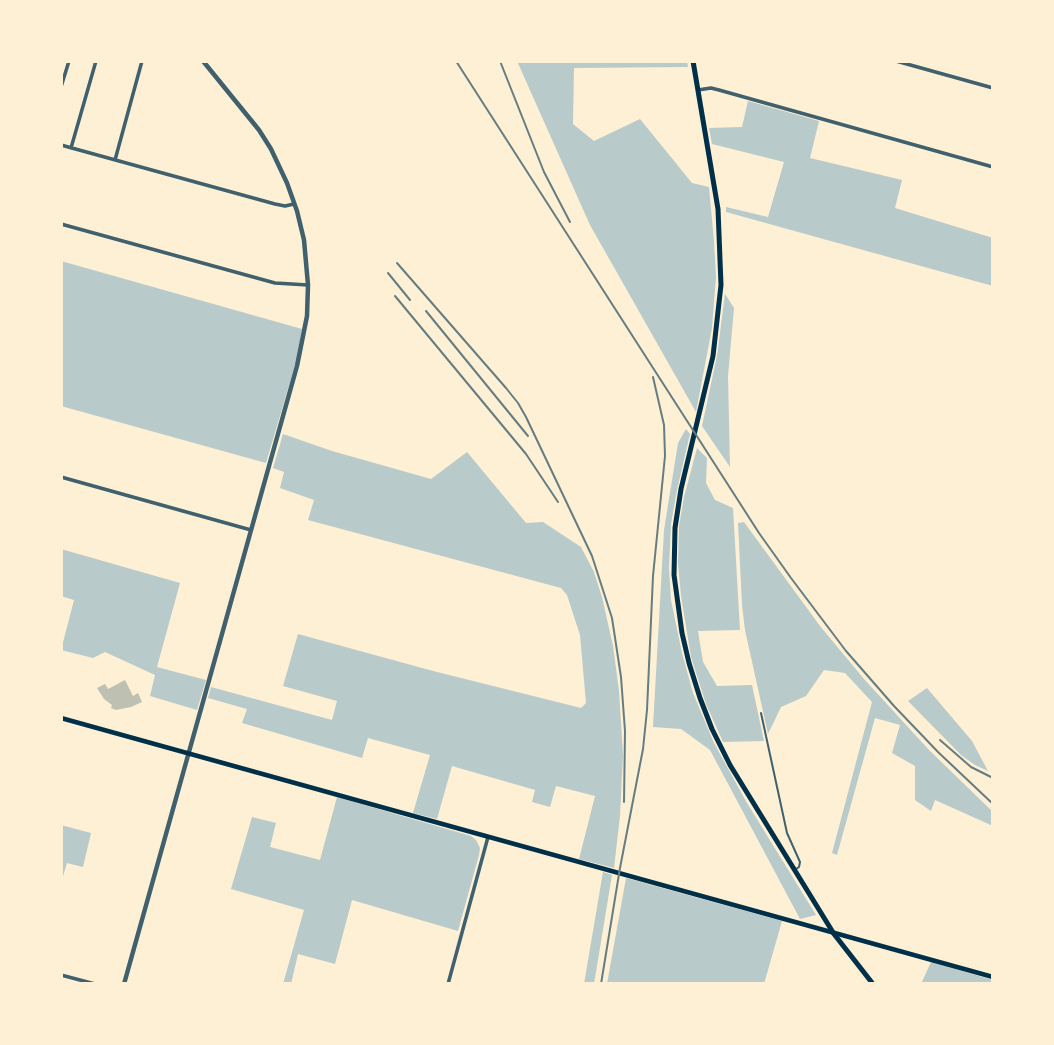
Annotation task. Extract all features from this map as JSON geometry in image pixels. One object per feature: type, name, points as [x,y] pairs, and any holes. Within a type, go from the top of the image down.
[{"type":"main road","points":[[693,61],[715,185],[720,227],[721,285],[711,365],[677,509],[674,554],[678,612],[689,663],[707,718],[721,748],[834,934],[873,984]]},
{"type":"main road","points":[[61,718],[993,977]]},
{"type":"street","points":[[61,87],[69,61]]},
{"type":"street","points":[[71,148],[96,61]]},
{"type":"street","points":[[115,160],[142,61]]},
{"type":"street","points":[[124,984],[301,352],[307,316],[308,285],[303,240],[283,174],[265,139],[204,61]]},
{"type":"street","points":[[896,61],[993,88]]},
{"type":"street","points":[[698,90],[719,90],[993,167]]},
{"type":"street","points":[[61,145],[280,206],[294,204]]},
{"type":"street","points":[[61,224],[275,283],[308,285]]},
{"type":"street","points":[[61,477],[251,530]]},
{"type":"street","points":[[448,984],[489,836]]},
{"type":"street","points":[[61,975],[95,984]]},
{"type":"lane","points":[[761,713],[787,833],[800,862],[794,871]]},
{"type":"shaded area","points":[[517,61],[687,61],[688,67],[574,68],[573,124],[594,141],[640,119],[692,183],[709,187],[716,277],[712,328],[696,412],[590,225]]},
{"type":"shaded area","points":[[748,101],[819,121],[810,158],[902,180],[895,208],[993,238],[993,286],[726,212],[726,207],[768,217],[784,162],[712,144],[709,128],[742,127]]},
{"type":"shaded area","points":[[61,261],[302,329],[296,362],[266,463],[61,406]]},
{"type":"shaded area","points":[[725,294],[734,308],[728,376],[730,467],[702,426],[717,356]]},
{"type":"shaded area","points":[[686,429],[690,434],[671,524],[669,568],[671,600],[682,653],[693,693],[714,743],[747,803],[816,915],[800,919],[710,750],[681,729],[653,727],[664,530],[678,443]]},
{"type":"shaded area","points":[[283,434],[431,479],[467,452],[526,523],[543,522],[581,547],[594,572],[602,597],[613,646],[619,691],[623,755],[614,868],[579,859],[595,796],[556,786],[550,807],[532,802],[535,790],[452,766],[437,819],[413,813],[430,755],[368,738],[362,758],[242,723],[247,709],[208,698],[211,687],[332,720],[337,701],[283,686],[298,634],[581,708],[586,703],[580,635],[567,595],[561,588],[308,520],[314,500],[280,488],[284,472],[273,468]]},
{"type":"shaded area","points":[[697,448],[707,458],[706,483],[715,500],[733,508],[740,630],[698,631],[703,662],[717,686],[752,685],[764,741],[723,742],[706,704],[691,657],[681,596],[679,526]]},
{"type":"shaded area","points":[[744,522],[820,626],[864,679],[929,750],[993,812],[993,826],[935,800],[931,811],[915,800],[915,766],[892,753],[900,725],[875,718],[837,855],[832,853],[872,702],[845,673],[824,670],[806,696],[781,707],[768,734],[742,605],[738,523]]},
{"type":"shaded area","points":[[61,549],[180,583],[157,667],[206,680],[197,710],[150,696],[155,675],[105,652],[93,658],[61,650],[74,600],[61,596]]},
{"type":"shaded area","points":[[927,688],[972,741],[988,771],[961,755],[908,701]]},
{"type":"shaded area","points":[[337,797],[471,836],[476,840],[480,848],[479,855],[458,931],[352,900],[335,964],[298,954],[291,984],[283,984],[304,910],[231,889],[252,817],[276,823],[270,847],[320,860]]},
{"type":"shaded area","points":[[61,825],[91,833],[83,867],[67,863],[61,883]]},
{"type":"shaded area","points":[[603,872],[612,875],[594,984],[584,984]]},
{"type":"shaded area","points":[[626,878],[782,921],[764,984],[607,984]]},
{"type":"shaded area","points":[[931,962],[993,980],[993,984],[921,984]]},
{"type":"building","points":[[125,680],[133,696],[138,693],[142,702],[116,710],[111,708],[112,705],[97,688],[105,684],[108,689]]},
{"type":"railway","points":[[456,61],[759,533],[791,578],[846,651],[894,706],[993,804]]},
{"type":"railway","points":[[500,61],[544,172],[570,222]]},
{"type":"railway","points":[[397,263],[518,403],[592,556],[612,618],[621,677],[625,731],[624,802]]},
{"type":"railway","points":[[388,273],[410,300]]},
{"type":"railway","points":[[395,296],[526,454],[558,502]]},
{"type":"railway","points":[[426,311],[528,436]]},
{"type":"railway","points":[[601,984],[643,749],[647,710],[653,576],[665,456],[664,425],[653,377]]},
{"type":"railway","points":[[940,740],[971,767],[993,778]]}]
